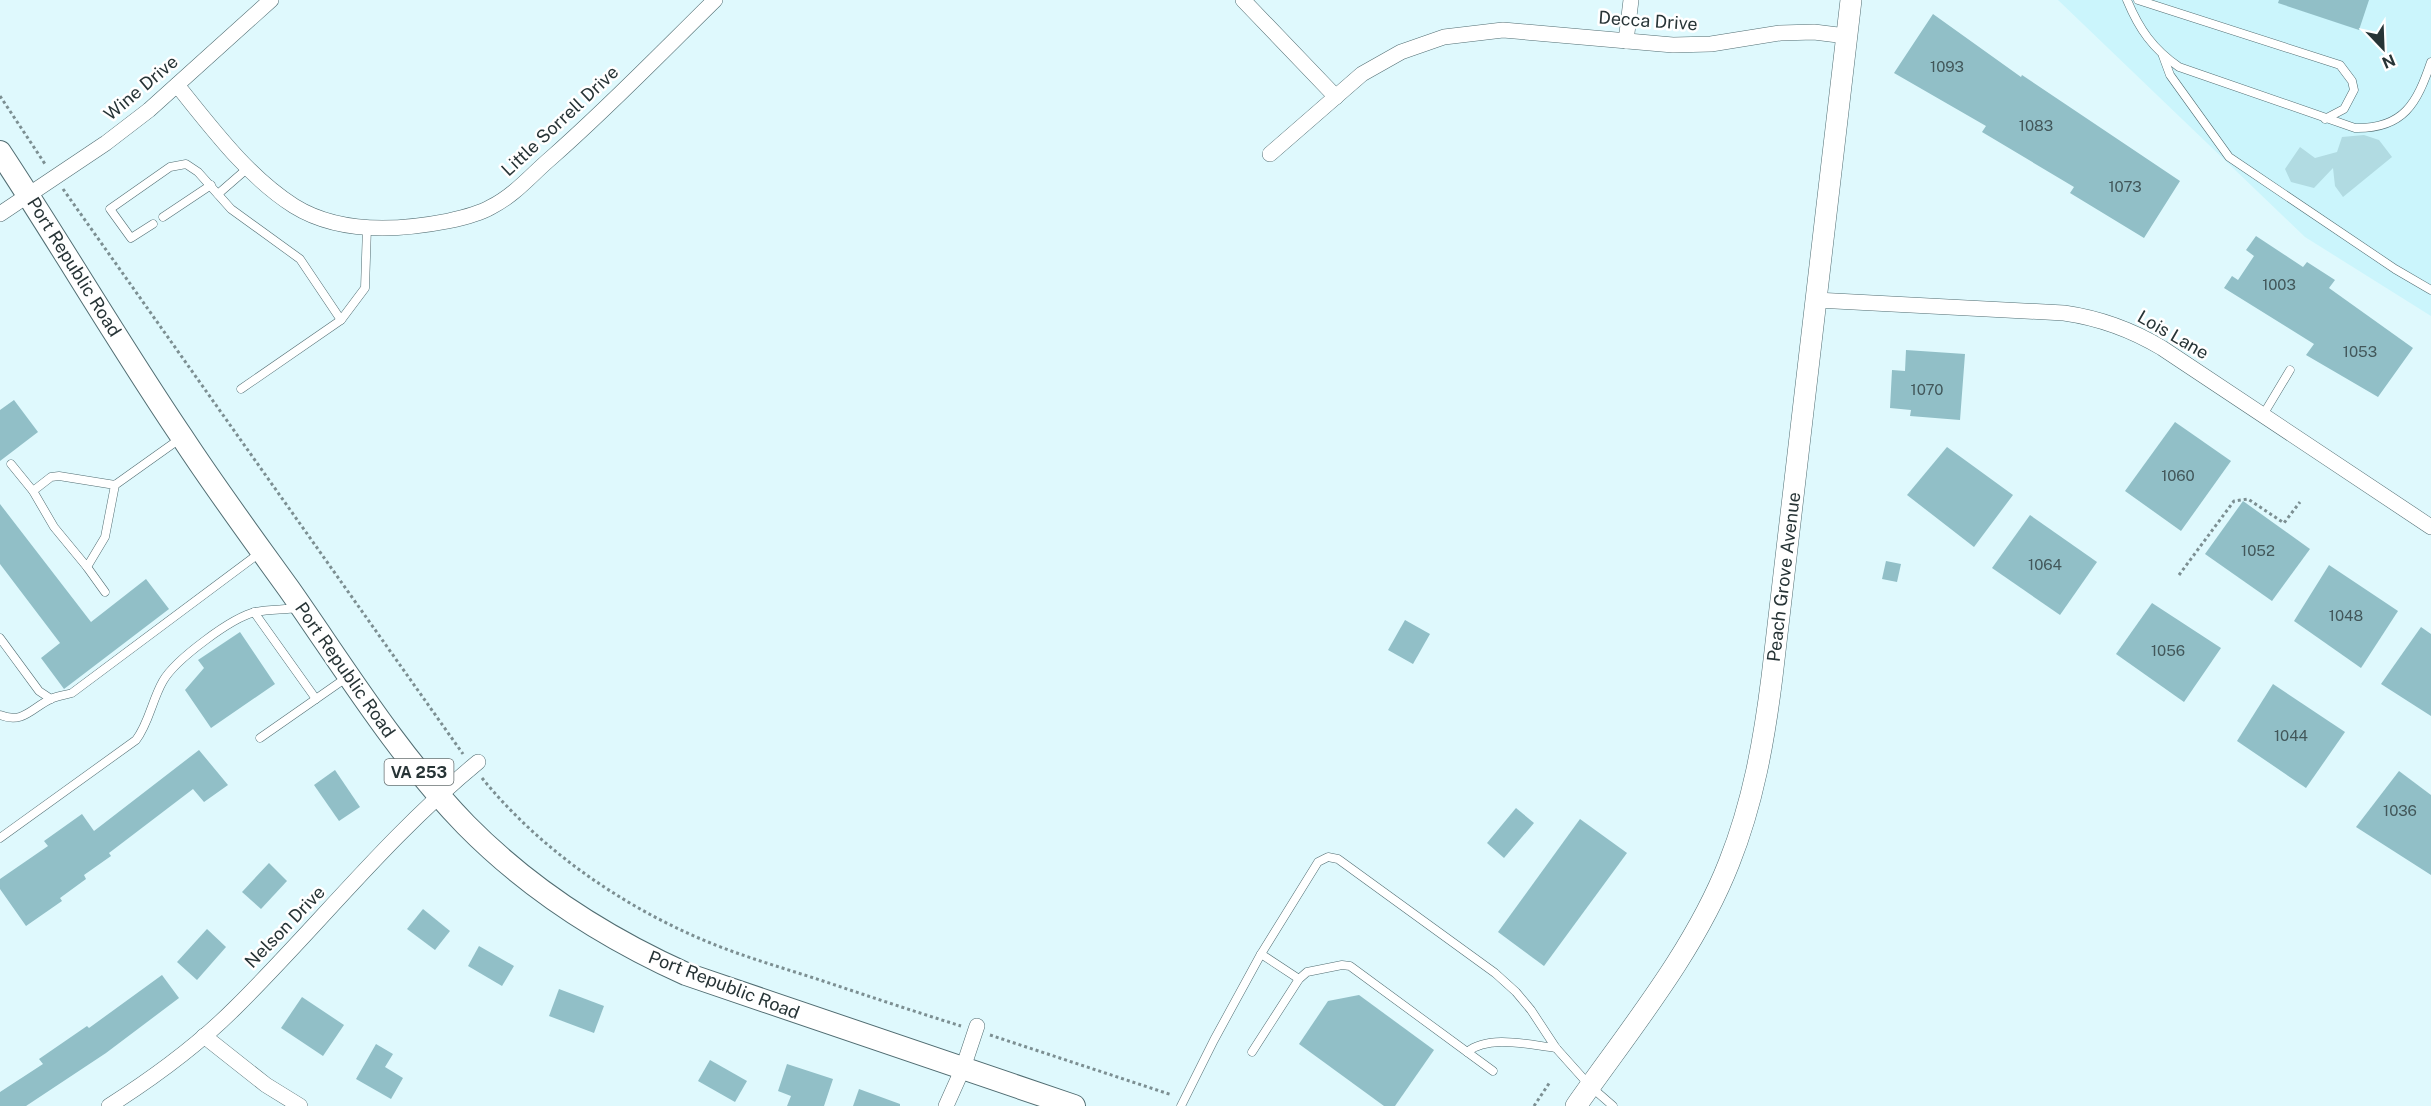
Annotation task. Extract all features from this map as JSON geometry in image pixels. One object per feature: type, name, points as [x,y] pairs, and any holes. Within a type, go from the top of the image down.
[{"type":"main road","name":"Peach Grove Avenue","points":[[1576,1106],[1674,966],[1706,912],[1729,864],[1753,790],[1770,697],[1851,0]]},
{"type":"main road","name":"Port Republic Road","points":[[0,152],[182,438],[401,749],[473,832],[533,885],[581,919],[636,951],[686,974],[1074,1106]]},
{"type":"street","name":"Wine Drive","points":[[0,214],[106,143],[177,85],[271,0]]},
{"type":"street","name":"Little Sorrell Drive","points":[[177,85],[222,141],[292,205],[320,220],[367,227],[414,228],[491,208],[527,183],[715,0]]},
{"type":"street","points":[[1243,0],[1336,97]]},
{"type":"street","points":[[1626,41],[1630,0]]},
{"type":"street","name":"Decca Drive","points":[[1270,154],[1362,74],[1415,46],[1458,34],[1503,30],[1692,45],[1780,33],[1814,32],[1846,36]]},
{"type":"street","name":"Lois Lane","points":[[1816,300],[2064,313],[2090,318],[2123,329],[2152,342],[2431,527]]},
{"type":"street","name":"Nelson Drive","points":[[109,1106],[204,1036],[234,1009],[382,852],[439,795],[478,762]]},
{"type":"street","points":[[946,1106],[963,1068],[977,1026]]},
{"type":"street","points":[[204,1036],[266,1085],[300,1106]]},
{"type":"lane","points":[[2127,0],[2136,23],[2148,41],[2163,56],[2179,67],[2355,128],[2378,126],[2406,111],[2417,99],[2431,62]]},
{"type":"lane","points":[[2138,0],[2340,65],[2352,81],[2354,90],[2343,109],[2325,119]]},
{"type":"lane","points":[[2163,56],[2170,75],[2229,157],[2395,269],[2431,290]]},
{"type":"lane","points":[[153,224],[131,238],[110,209],[170,167],[186,164],[211,185],[231,209],[300,259],[340,320]]},
{"type":"lane","points":[[218,194],[249,167]]},
{"type":"lane","points":[[163,217],[211,185]]},
{"type":"lane","points":[[241,389],[340,320],[365,288],[367,227]]},
{"type":"lane","points":[[2263,415],[2290,369]]},
{"type":"lane","points":[[87,567],[105,537],[115,485],[182,438]]},
{"type":"lane","points":[[11,464],[33,491],[54,527],[105,592]]},
{"type":"lane","points":[[33,491],[51,477],[59,476],[115,485]]},
{"type":"lane","points":[[0,715],[15,718],[33,712],[51,699],[72,693],[262,551]]},
{"type":"lane","points":[[0,838],[131,744],[140,734],[162,684],[174,666],[190,652],[234,622],[254,612],[302,608]]},
{"type":"lane","points":[[254,612],[316,699]]},
{"type":"lane","points":[[0,638],[39,691],[51,699]]},
{"type":"lane","points":[[260,738],[350,676]]},
{"type":"lane","points":[[1181,1106],[1261,954],[1318,862],[1325,858],[1335,858],[1496,973],[1531,1010],[1556,1048],[1590,1086],[1613,1106]]},
{"type":"lane","points":[[1261,954],[1299,979]]},
{"type":"lane","points":[[1252,1052],[1299,979],[1307,972],[1342,965],[1350,966],[1493,1071]]},
{"type":"lane","points":[[1467,1052],[1474,1047],[1497,1043],[1556,1048]]},
{"type":"path","points":[[0,96],[44,162]]},
{"type":"path","points":[[65,193],[459,749]]},
{"type":"path","points":[[2179,575],[2234,501],[2248,499],[2284,524],[2300,502]]},
{"type":"path","points":[[486,783],[538,836],[584,873],[629,902],[676,927],[757,960],[954,1024]]},
{"type":"path","points":[[994,1036],[1169,1094]]},
{"type":"path","points":[[1534,1106],[1550,1082]]},
{"type":"shaded area","points":[[2058,0],[2431,0],[2431,316],[2305,237]]},
{"type":"shaded area","points":[[2364,135],[2379,140],[2392,157],[2343,197],[2335,186],[2333,168],[2314,188],[2291,182],[2285,169],[2300,147],[2315,158],[2337,152],[2342,137]]},
{"type":"building","points":[[2279,0],[2369,0],[2359,30],[2278,3]]},
{"type":"building","points":[[1933,14],[2021,77],[2022,75],[2180,181],[2144,238],[2070,193],[2074,187],[1982,132],[1986,126],[1894,73]]},
{"type":"building","points":[[2256,236],[2303,267],[2307,262],[2335,280],[2329,288],[2413,348],[2378,397],[2306,355],[2314,344],[2224,288],[2232,276],[2238,280],[2254,256],[2246,250]]},
{"type":"building","points":[[1906,350],[1965,354],[1960,420],[1910,416],[1911,410],[1890,408],[1892,370],[1905,371]]},
{"type":"building","points":[[14,400],[38,432],[0,461],[0,410]]},
{"type":"building","points":[[2175,422],[2231,461],[2181,531],[2125,491]]},
{"type":"building","points":[[1947,447],[2013,495],[1974,547],[1907,495]]},
{"type":"building","points":[[2243,501],[2310,549],[2272,601],[2205,554]]},
{"type":"building","points":[[0,504],[91,622],[146,579],[169,609],[64,689],[41,658],[60,643],[0,564]]},
{"type":"building","points":[[2030,515],[2097,562],[2060,615],[1992,568]]},
{"type":"building","points":[[1886,561],[1901,564],[1897,582],[1882,579]]},
{"type":"building","points":[[2329,565],[2398,611],[2361,668],[2294,621]]},
{"type":"building","points":[[2152,603],[2221,648],[2184,702],[2116,654]]},
{"type":"building","points":[[1405,620],[1430,634],[1413,664],[1388,650]]},
{"type":"building","points":[[2421,627],[2431,634],[2431,716],[2381,684]]},
{"type":"building","points":[[240,632],[275,684],[211,728],[185,690],[204,668],[198,660]]},
{"type":"building","points":[[2273,684],[2345,732],[2306,788],[2237,741]]},
{"type":"building","points":[[199,750],[228,785],[204,802],[193,789],[109,853],[111,856],[84,875],[86,879],[60,898],[62,901],[26,926],[0,889],[0,879],[48,846],[44,841],[82,814],[94,831]]},
{"type":"building","points":[[335,770],[360,807],[339,821],[314,785]]},
{"type":"building","points":[[2399,771],[2431,795],[2431,875],[2356,827]]},
{"type":"building","points":[[1516,808],[1534,823],[1504,858],[1487,843]]},
{"type":"building","points":[[1580,819],[1627,853],[1544,966],[1498,932]]},
{"type":"building","points":[[269,863],[287,881],[261,909],[242,892]]},
{"type":"building","points":[[423,909],[450,931],[435,950],[407,929]]},
{"type":"building","points":[[207,929],[226,947],[197,980],[177,962]]},
{"type":"building","points":[[479,946],[514,966],[502,986],[468,966]]},
{"type":"building","points":[[162,975],[179,998],[106,1053],[26,1106],[0,1106],[0,1092],[43,1064],[39,1059],[87,1026],[89,1028]]},
{"type":"building","points":[[559,989],[604,1006],[594,1033],[549,1016]]},
{"type":"building","points":[[1359,995],[1434,1050],[1395,1106],[1384,1106],[1299,1044],[1328,1001]]},
{"type":"building","points":[[302,997],[344,1025],[323,1056],[281,1028]]},
{"type":"building","points":[[376,1044],[393,1054],[385,1067],[403,1078],[391,1099],[356,1079]]},
{"type":"building","points":[[710,1060],[747,1081],[735,1102],[698,1081]]},
{"type":"building","points":[[787,1064],[833,1079],[824,1106],[787,1106],[791,1096],[778,1091]]},
{"type":"building","points":[[859,1089],[900,1104],[900,1106],[853,1106]]}]
